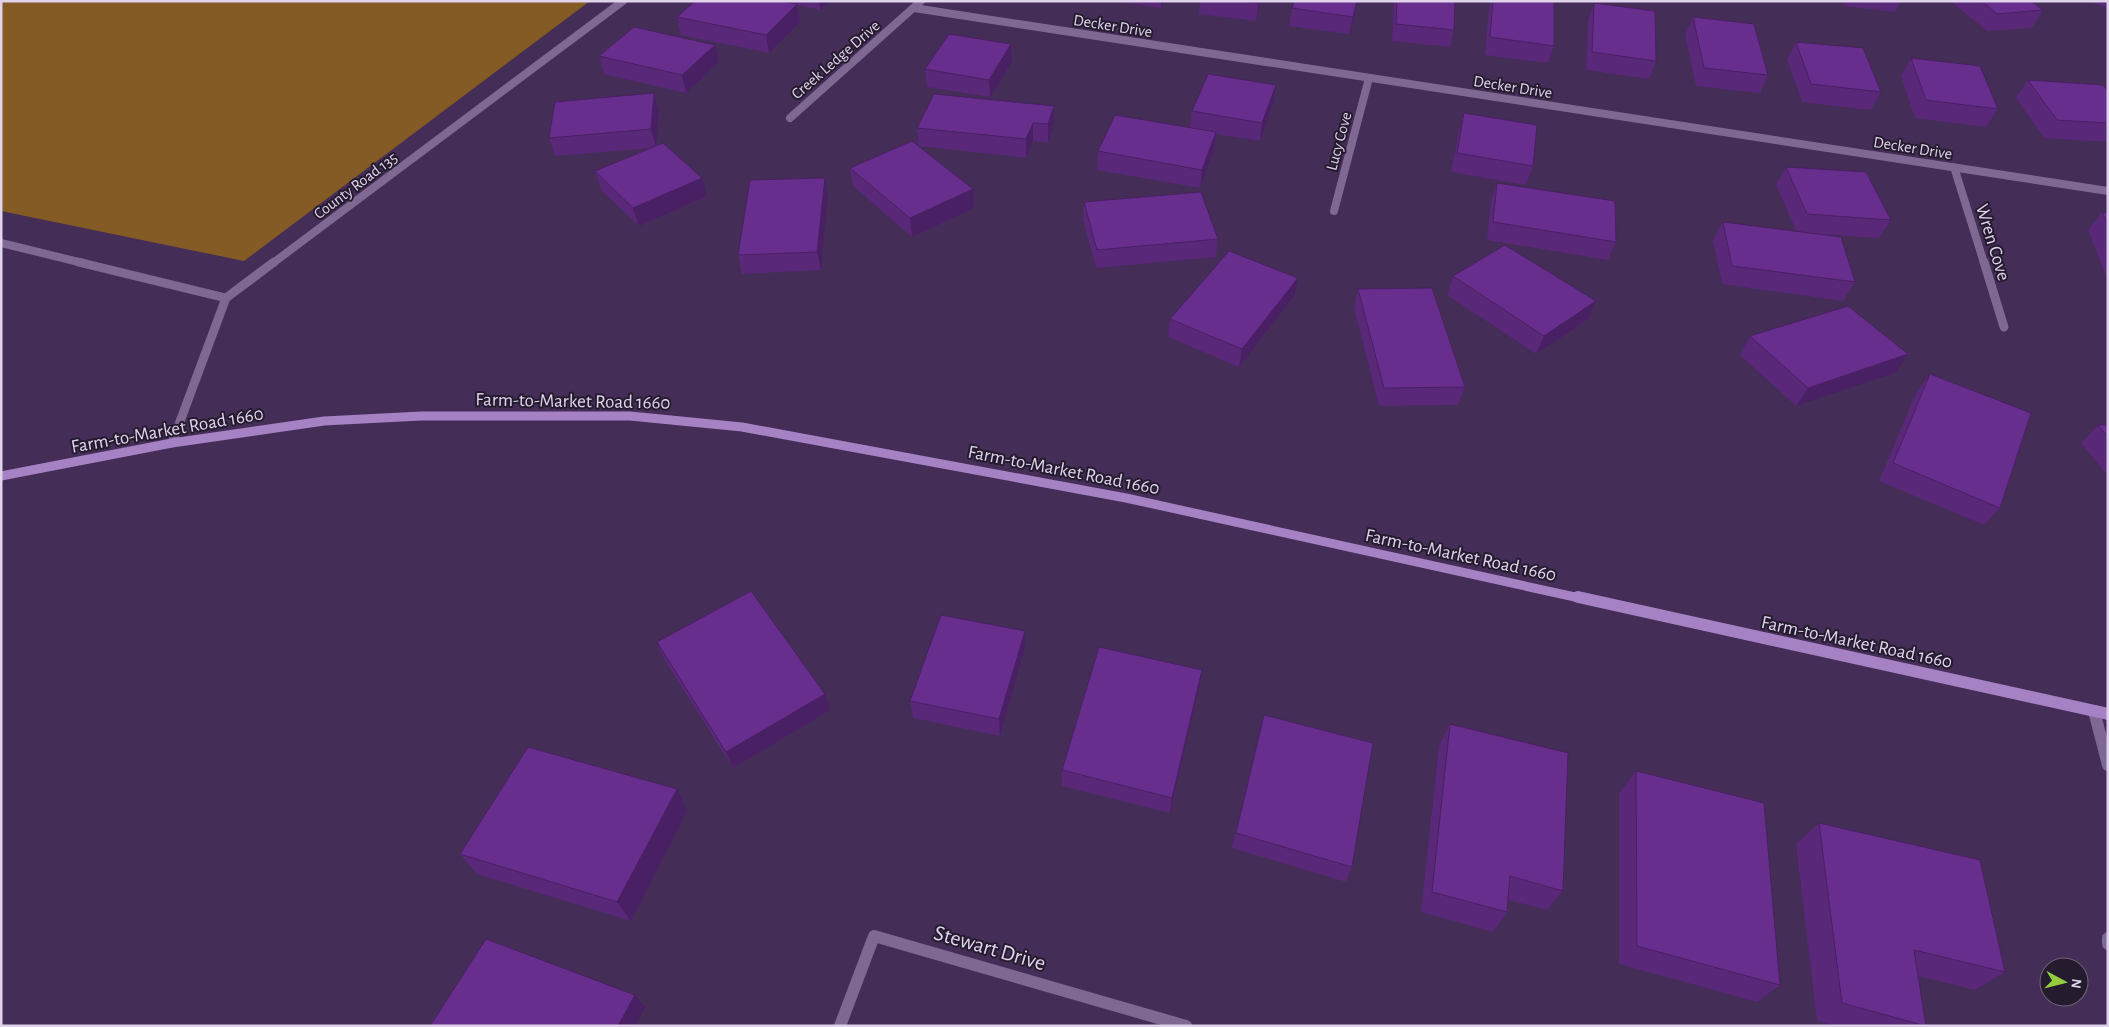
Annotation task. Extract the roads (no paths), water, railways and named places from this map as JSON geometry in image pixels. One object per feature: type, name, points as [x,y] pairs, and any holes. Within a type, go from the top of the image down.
[{"type":"main road","name":"Farm-to-Market Road 1660","points":[[1,476],[172,442],[324,421],[421,416],[630,416],[742,427],[1126,498],[2108,714]]},
{"type":"street","name":"County Road 135","points":[[226,298],[623,1]]},
{"type":"street","name":"Creek Ledge Drive","points":[[790,118],[921,1]]},
{"type":"street","name":"Decker Drive","points":[[914,8],[2108,191]]},
{"type":"street","name":"Lucy Cove","points":[[1334,211],[1369,78]]},
{"type":"street","name":"Wren Cove","points":[[1954,167],[2004,327]]},
{"type":"street","points":[[1,242],[226,298],[172,442]]},
{"type":"street","points":[[2094,711],[2108,765]]},
{"type":"street","name":"Stewart Drive","points":[[840,1026],[874,936],[1186,1026]]},
{"type":"street","points":[[2108,938],[2108,944]]}]
